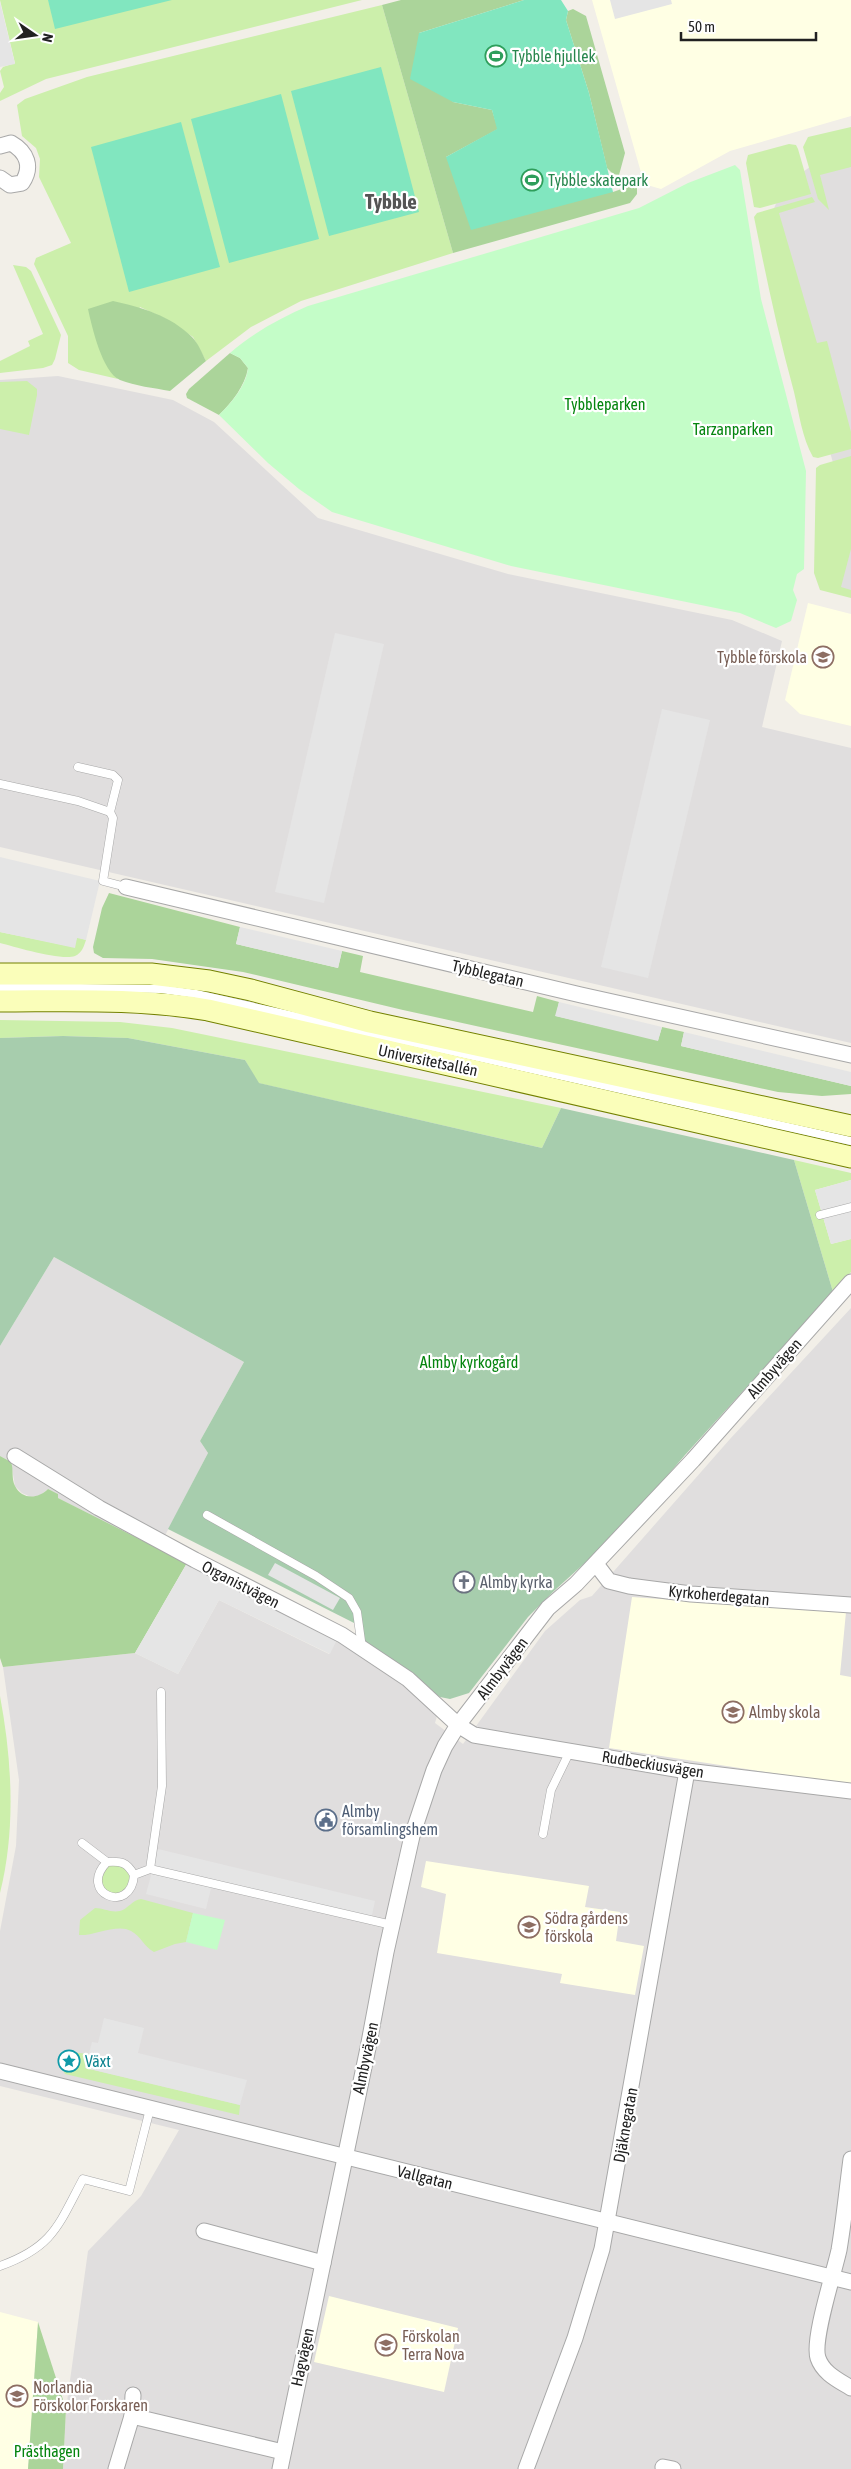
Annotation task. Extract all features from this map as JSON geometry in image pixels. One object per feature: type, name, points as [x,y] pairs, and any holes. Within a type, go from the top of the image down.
[{"type":"main road","name":"Universitetsallén","points":[[0,974],[150,974],[201,980],[251,990],[370,1022],[851,1126]]},
{"type":"main road","name":"Universitetsallén","points":[[0,1001],[143,1003],[208,1010],[851,1157]]},
{"type":"street","points":[[0,146],[11,143],[21,149],[28,161],[28,174],[22,183],[10,185],[0,178]]},
{"type":"street","name":"Tybblegatan","points":[[126,887],[581,995],[851,1055]]},
{"type":"street","name":"Almbyvägen","points":[[344,2156],[412,1836],[434,1770],[458,1725],[548,1608],[596,1564],[693,1460],[851,1282]]},
{"type":"street","name":"Organistvägen","points":[[15,1456],[99,1508],[195,1560],[342,1635],[408,1679],[458,1725]]},
{"type":"street","name":"Kyrkoherdegatan","points":[[596,1564],[609,1581],[629,1586],[691,1594],[851,1605]]},
{"type":"street","name":"Rudbeckiusvägen","points":[[458,1725],[474,1735],[687,1771],[851,1791]]},
{"type":"street","name":"Djäknegatan","points":[[526,2469],[575,2338],[608,2222],[687,1771]]},
{"type":"street","name":"Vallgatan","points":[[0,2071],[851,2282]]},
{"type":"street","name":"Hagvägen","points":[[280,2469],[344,2156]]},
{"type":"street","points":[[851,2159],[838,2250],[818,2344],[817,2357],[824,2370],[851,2388]]},
{"type":"street","points":[[204,2231],[323,2263]]},
{"type":"street","points":[[116,2469],[132,2416],[132,2395]]},
{"type":"street","points":[[132,2416],[283,2452]]},
{"type":"lane","points":[[78,767],[113,775],[118,780],[110,812],[113,818],[103,881],[126,887]]},
{"type":"lane","points":[[0,784],[78,801],[110,812]]},
{"type":"lane","points":[[0,988],[161,989],[196,994],[851,1141]]},
{"type":"lane","points":[[820,1215],[851,1207]]},
{"type":"lane","points":[[207,1515],[316,1576],[349,1598],[357,1612],[362,1648]]},
{"type":"lane","points":[[150,1869],[162,1786],[161,1692]]},
{"type":"lane","points":[[543,1834],[551,1790],[570,1751]]},
{"type":"lane","points":[[82,1843],[107,1862]]},
{"type":"lane","points":[[121,1861],[129,1866],[134,1875],[134,1885],[128,1893],[120,1898],[109,1897],[102,1892],[97,1883],[98,1871],[107,1862],[121,1861]]},
{"type":"lane","points":[[134,1875],[150,1869],[392,1925]]},
{"type":"lane","points":[[0,2266],[25,2257],[50,2238],[83,2179],[129,2190],[150,2109]]},
{"type":"shaded area","points":[[592,0],[851,0],[851,116],[730,151],[661,189],[647,185],[642,176]]},
{"type":"shaded area","points":[[610,0],[671,0],[672,4],[615,19]]},
{"type":"shaded area","points":[[0,2],[15,64],[0,67]]},
{"type":"shaded area","points":[[851,151],[851,591],[831,587],[845,505],[766,226],[784,186],[822,158]]},
{"type":"shaded area","points":[[58,376],[173,400],[214,422],[318,518],[508,574],[732,620],[782,641],[762,727],[851,748],[851,1043],[0,847],[0,380]]},
{"type":"shaded area","name":"Tybble förskola","points":[[808,603],[851,614],[851,726],[800,714],[785,700]]},
{"type":"shaded area","points":[[335,633],[384,644],[324,903],[275,892]]},
{"type":"shaded area","points":[[662,709],[710,720],[648,978],[601,967]]},
{"type":"shaded area","points":[[0,857],[100,881],[86,940],[77,938],[75,948],[0,932]]},
{"type":"shaded area","points":[[240,927],[342,951],[338,968],[236,944]]},
{"type":"shaded area","points":[[559,1002],[662,1027],[658,1041],[555,1016]]},
{"type":"shaded area","points":[[684,1032],[851,1072],[851,1086],[681,1046]]},
{"type":"shaded area","points":[[851,1180],[851,1239],[831,1244],[815,1190]]},
{"type":"shaded area","points":[[54,1257],[244,1362],[200,1441],[208,1453],[158,1549],[58,1498],[57,1494],[48,1489],[39,1496],[31,1497],[22,1493],[15,1486],[11,1462],[0,1456],[0,1346]]},
{"type":"shaded area","points":[[851,1308],[851,2469],[63,2469],[66,2409],[88,2251],[141,2196],[179,2130],[0,2086],[0,1931],[16,1846],[19,1780],[3,1667],[135,1653],[178,1674],[219,1600],[329,1654],[337,1639],[432,1705],[437,1716],[435,1723],[463,1744],[545,1631],[580,1600],[592,1596],[730,1439]]},
{"type":"shaded area","points":[[187,1563],[337,1639],[330,1654],[219,1600],[178,1674],[135,1653]]},
{"type":"shaded area","points":[[275,1563],[340,1598],[333,1610],[268,1575]]},
{"type":"shaded area","name":"Almby skola","points":[[632,1597],[846,1612],[840,1675],[851,1677],[851,1785],[609,1748]]},
{"type":"shaded area","points":[[158,1849],[375,1901],[370,1924],[212,1884],[206,1909],[146,1894]]},
{"type":"shaded area","name":"Södra gårdens förskola","points":[[426,1861],[589,1886],[585,1907],[620,1912],[616,1941],[644,1946],[635,1995],[560,1983],[562,1974],[437,1953],[446,1894],[421,1887]]},
{"type":"shaded area","points":[[104,2018],[144,2028],[138,2053],[247,2080],[240,2105],[85,2068],[92,2042],[98,2043]]},
{"type":"shaded area","name":"Förskolan Terra Nova","points":[[329,2296],[458,2328],[444,2392],[314,2362]]},
{"type":"shaded area","name":"Norlandia Förskolor Forskaren","points":[[0,2312],[38,2322],[28,2469],[0,2469]]},
{"type":"green space","points":[[0,0],[362,0],[46,79],[0,101],[0,93],[4,87],[0,71],[3,67],[15,63]]},
{"type":"green space","points":[[48,0],[172,0],[55,29]]},
{"type":"green space","points":[[401,0],[524,0],[419,33],[453,102],[492,110],[498,129],[446,157],[613,192],[630,186],[637,186],[637,194],[630,203],[453,253],[382,5]]},
{"type":"green space","points":[[524,0],[561,0],[568,11],[566,20],[589,93],[613,192],[471,230],[446,157],[497,129],[492,110],[453,102],[410,79],[419,33]]},
{"type":"green space","points":[[382,5],[453,253],[301,301],[251,327],[206,361],[193,337],[166,319],[140,307],[108,366],[118,379],[79,370],[68,363],[68,336],[34,264],[36,258],[71,243],[39,177],[40,159],[36,148],[22,136],[17,105],[25,99],[87,77]]},
{"type":"green space","points":[[573,9],[586,16],[625,153],[619,175],[613,174],[607,168],[589,93],[566,20],[568,11]]},
{"type":"green space","points":[[381,67],[419,212],[329,236],[291,91]]},
{"type":"green space","points":[[281,94],[319,239],[229,263],[191,119]]},
{"type":"green space","points":[[181,122],[220,267],[129,292],[91,147]]},
{"type":"green space","points":[[851,127],[851,167],[820,175],[829,210],[818,199],[803,147],[808,137]]},
{"type":"green space","points":[[789,144],[796,145],[798,149],[811,194],[760,208],[754,207],[746,163],[748,155]]},
{"type":"green space","name":"Tybbleparken","points":[[735,165],[740,170],[761,299],[806,471],[804,569],[797,574],[793,590],[797,600],[791,621],[776,628],[740,613],[511,566],[332,512],[299,489],[268,463],[219,415],[233,399],[247,375],[248,368],[240,358],[230,353],[267,326],[287,316],[308,306],[639,208],[688,183]]},
{"type":"green space","points":[[812,197],[815,202],[779,213],[817,343],[827,341],[851,432],[851,449],[818,458],[813,457],[803,434],[777,327],[754,217],[757,213]]},
{"type":"green space","points":[[13,265],[26,267],[31,271],[61,335],[52,365],[43,368],[0,373],[0,361],[30,346],[28,341],[43,334]]},
{"type":"green space","points":[[113,301],[145,309],[175,323],[194,339],[206,361],[170,391],[120,380],[108,368],[103,359],[88,309]]},
{"type":"green space","points":[[230,353],[240,358],[248,368],[244,381],[237,393],[219,415],[187,398],[186,394],[189,389]]},
{"type":"green space","points":[[27,381],[37,389],[29,435],[0,429],[0,382]]},
{"type":"green space","points":[[851,456],[851,549],[841,587],[851,590],[851,598],[820,590],[814,573],[816,468],[820,465]]},
{"type":"green space","points":[[109,893],[240,927],[236,944],[338,968],[342,951],[363,956],[360,972],[533,1012],[537,996],[559,1002],[556,1016],[658,1040],[662,1027],[684,1032],[681,1046],[851,1086],[851,1094],[822,1096],[778,1092],[403,1010],[243,972],[152,959],[103,958],[94,953],[93,947],[102,908]]},
{"type":"green space","points":[[0,932],[74,947],[77,937],[86,940],[77,955],[60,957],[0,943]]},
{"type":"green space","points":[[0,1020],[120,1022],[172,1028],[561,1108],[542,1148],[258,1083],[245,1060],[128,1038],[63,1036],[0,1038]]},
{"type":"green space","name":"Almby kyrkogård","points":[[63,1036],[128,1038],[245,1060],[259,1083],[542,1148],[561,1108],[794,1160],[833,1292],[685,1455],[619,1532],[528,1617],[469,1693],[450,1699],[440,1697],[366,1646],[362,1627],[168,1529],[208,1453],[200,1441],[244,1362],[54,1257],[0,1346],[0,1038]]},
{"type":"green space","points":[[794,1160],[851,1173],[851,1180],[815,1190],[831,1244],[851,1239],[851,1272],[833,1292]]},
{"type":"green space","points":[[0,1456],[11,1462],[15,1486],[22,1494],[30,1497],[40,1495],[48,1489],[58,1494],[58,1498],[187,1563],[135,1653],[3,1667],[0,1658]]},
{"type":"green space","points":[[0,1696],[7,1745],[10,1819],[5,1869],[0,1893]]},
{"type":"green space","points":[[116,1864],[122,1865],[130,1873],[130,1885],[122,1893],[116,1894],[110,1893],[102,1885],[101,1879],[102,1873],[110,1865]]},
{"type":"green space","points":[[141,1899],[193,1913],[186,1942],[154,1952],[134,1933],[126,1929],[120,1928],[79,1935],[80,1920],[95,1908],[120,1911]]},
{"type":"green space","points":[[193,1913],[225,1920],[217,1950],[186,1942]]},
{"type":"green space","points":[[70,2052],[89,2054],[86,2068],[240,2105],[239,2115],[65,2074],[62,2068],[64,2058]]},
{"type":"green space","name":"Prästhagen","points":[[38,2322],[66,2409],[63,2469],[28,2469]]},
{"type":"place","name":"Tybble hjullek","points":[[496,56]]},
{"type":"place","name":"Tybble skatepark","points":[[532,180]]},
{"type":"place","name":"Tybble förskola","points":[[823,657]]},
{"type":"place","name":"Almby kyrka","points":[[464,1582]]},
{"type":"place","name":"Almby skola","points":[[733,1712]]},
{"type":"place","name":"Almby församlingshem","points":[[326,1820]]},
{"type":"place","name":"Södra gårdens förskola","points":[[529,1927]]},
{"type":"place","name":"Växt","points":[[69,2061]]},
{"type":"place","name":"Förskolan Terra Nova","points":[[386,2345]]},
{"type":"place","name":"Norlandia Förskolor Forskaren","points":[[17,2396]]},
{"type":"district","name":"Tybble","points":[[391,201]]},
{"type":"park label","name":"Tarzanparken","points":[[733,429]]}]
